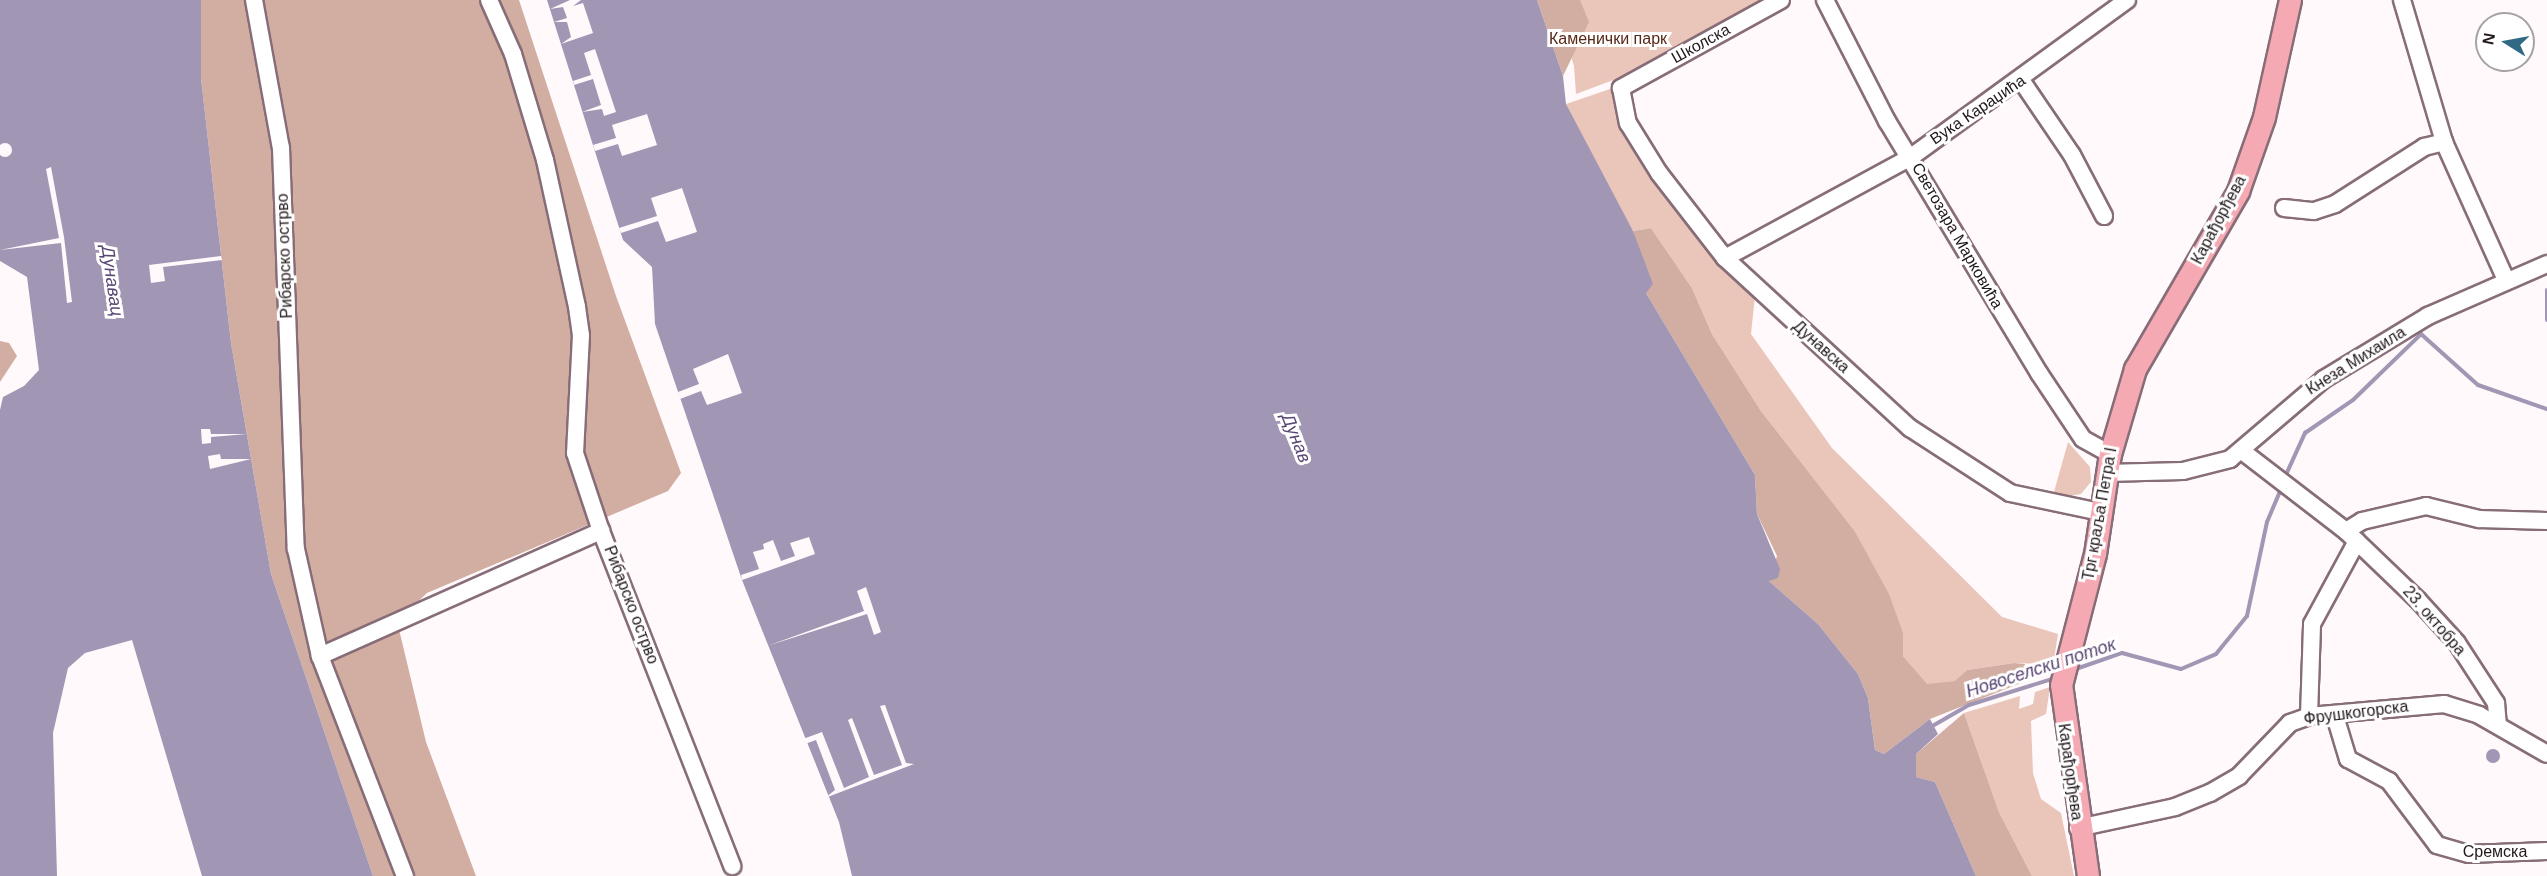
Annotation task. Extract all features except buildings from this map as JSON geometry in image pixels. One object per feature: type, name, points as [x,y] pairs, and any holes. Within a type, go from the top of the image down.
[{"type":"main road","name":"Карађорђева","points":[[2126,393],[2238,191],[2264,117],[2290,0]]},
{"type":"main road","name":"Трг краља Петра I","points":[[2062,676],[2094,560],[2108,464],[2126,393]]},
{"type":"main road","name":"Карађорђева","points":[[2062,676],[2078,828],[2088,876]]},
{"type":"street","name":"Рибарско острво","points":[[254,0],[281,148],[296,549],[320,656],[405,876]]},
{"type":"street","points":[[489,0],[513,54],[544,160],[577,307],[581,335],[575,453],[601,531]]},
{"type":"street","name":"Школска","points":[[1621,88],[1781,0]]},
{"type":"street","name":"Светозара Марковића","points":[[1826,0],[1863,79],[2063,411],[2108,464]]},
{"type":"street","name":"Вука Караџића","points":[[1725,258],[1911,157],[2021,80],[2127,0]]},
{"type":"street","points":[[2402,0],[2444,142],[2506,280]]},
{"type":"street","points":[[2021,80],[2072,155],[2104,216]]},
{"type":"street","name":"Дунавска","points":[[1621,88],[1628,123],[1693,222],[1725,258],[1910,428],[1959,463],[2025,499],[2100,512]]},
{"type":"street","points":[[2284,208],[2314,211],[2335,204],[2424,147],[2444,142]]},
{"type":"street","name":"Кнеза Михаила","points":[[2108,464],[2200,468],[2242,451],[2318,383],[2428,316],[2547,264]]},
{"type":"street","name":"23. октобра","points":[[2242,451],[2284,486],[2352,536],[2457,643],[2496,703],[2498,725]]},
{"type":"street","points":[[2308,716],[2312,624],[2352,536],[2362,521],[2426,507],[2479,519],[2547,521]]},
{"type":"street","name":"Рибарско острво","points":[[320,656],[601,531],[732,866]]},
{"type":"street","name":"Фрушкогорска","points":[[2078,828],[2175,807],[2210,794],[2240,776],[2290,723],[2308,716],[2336,716],[2444,704],[2498,725],[2547,754]]},
{"type":"street","name":"Сремска","points":[[2336,716],[2348,759],[2389,781],[2437,845],[2469,854],[2547,851]]},
{"type":"green space","name":"Каменички парк","points":[[1554,0],[1764,0],[1616,79],[1576,94],[1574,66]]},
{"type":"green space","points":[[1613,88],[1622,117],[1755,296],[1751,334],[1832,448],[2002,617],[2058,634],[2052,672],[2037,678],[2038,664],[2014,663],[1967,670],[1956,681],[1927,685],[1903,656],[1903,633],[1854,530],[1761,411],[1712,334],[1692,288],[1651,228],[1633,231],[1599,175],[1566,104]]},
{"type":"green space","points":[[2068,442],[2090,467],[2091,482],[2081,494],[2052,499]]},
{"type":"green space","points":[[2050,687],[2046,714],[2031,721],[2033,773],[2041,799],[2061,813],[2074,876],[2032,876],[1999,812],[1964,713],[2020,696],[2019,709],[2033,704],[2035,692]]},
{"type":"shaded area","points":[[201,0],[519,0],[616,296],[681,473],[668,491],[427,593],[397,621],[426,742],[476,876],[373,876],[271,574],[231,343],[201,78]]},
{"type":"shaded area","points":[[1537,0],[1580,0],[1589,22],[1563,76]]},
{"type":"shaded area","points":[[1651,228],[1692,288],[1712,334],[1761,411],[1854,530],[1889,594],[1903,633],[1903,656],[1927,684],[1955,681],[1967,670],[2014,663],[2025,664],[2021,683],[1930,719],[1884,754],[1875,750],[1868,698],[1858,674],[1818,624],[1769,581],[1777,556],[1757,514],[1755,475],[1646,293],[1633,231]]},
{"type":"shaded area","points":[[0,341],[9,343],[17,356],[0,382]]},
{"type":"shaded area","points":[[1964,713],[1999,812],[2032,876],[1976,876],[1935,782],[1916,777],[1916,754]]},
{"type":"water","name":"Дунавац","points":[[0,0],[201,0],[201,78],[231,343],[271,574],[373,876],[202,876],[132,640],[85,653],[68,668],[53,733],[57,876],[0,876],[0,410],[3,397],[24,386],[39,370],[27,277],[0,261]]},
{"type":"water","name":"Дунав","points":[[547,0],[1537,0],[1563,76],[1566,104],[1633,231],[1653,284],[1646,293],[1755,475],[1757,514],[1780,569],[1778,578],[1769,581],[1818,624],[1858,674],[1868,698],[1875,750],[1884,754],[1930,719],[1938,734],[1916,754],[1916,777],[1935,782],[1976,876],[852,876],[839,822],[742,580],[655,324],[652,267],[623,240]]},
{"type":"water","points":[[2490,749],[2496,749],[2500,756],[2496,763],[2490,763],[2486,759],[2486,753]]},
{"type":"pier","points":[[570,0],[581,0],[573,6],[583,3],[593,33],[561,44],[571,37],[567,22],[554,22],[567,18],[563,7],[550,9]]},
{"type":"pier","points":[[595,49],[616,112],[604,116],[602,109],[582,112],[601,105],[593,79],[574,85],[573,81],[591,75],[584,53]]},
{"type":"pier","points":[[647,114],[657,145],[622,156],[618,144],[595,151],[593,145],[616,138],[612,125]]},
{"type":"pier","points":[[2,143],[8,143],[12,150],[8,157],[2,157],[-2,153],[-2,147]]},
{"type":"pier","points":[[51,167],[64,237],[72,302],[67,303],[61,243],[0,250],[59,238],[46,169]]},
{"type":"pier","points":[[682,188],[697,232],[666,242],[658,221],[621,233],[619,228],[657,216],[651,198]]},
{"type":"pier","points":[[221,256],[222,260],[163,267],[165,281],[151,283],[149,265]]},
{"type":"pier","points":[[728,354],[742,393],[707,405],[701,391],[680,399],[678,392],[699,384],[693,369]]},
{"type":"pier","points":[[201,429],[210,429],[211,434],[247,434],[211,437],[211,443],[202,444]]},
{"type":"pier","points":[[220,454],[221,459],[251,459],[210,469],[208,456]]},
{"type":"pier","points":[[809,537],[815,554],[742,580],[741,575],[759,569],[753,552],[764,549],[763,544],[773,540],[781,561],[795,556],[790,543]]},
{"type":"pier","points":[[866,587],[881,632],[874,635],[867,614],[767,646],[864,611],[857,591]]},
{"type":"pier","points":[[885,705],[906,763],[914,764],[825,798],[835,790],[816,740],[805,744],[803,739],[822,732],[844,788],[869,777],[848,720],[852,718],[874,775],[902,765],[880,706]]},
{"type":"waterway","name":"Новоселски поток","points":[[2547,290],[2547,320]]},
{"type":"waterway","name":"Новоселски поток","points":[[2284,479],[2305,433],[2353,400],[2421,334],[2478,385],[2547,409]]},
{"type":"waterway","name":"Новоселски поток","points":[[2073,670],[2122,653],[2181,669],[2216,654],[2247,616],[2267,522],[2282,486]]},
{"type":"waterway","name":"Новоселски поток","points":[[1929,728],[1969,705],[2055,678]]}]
